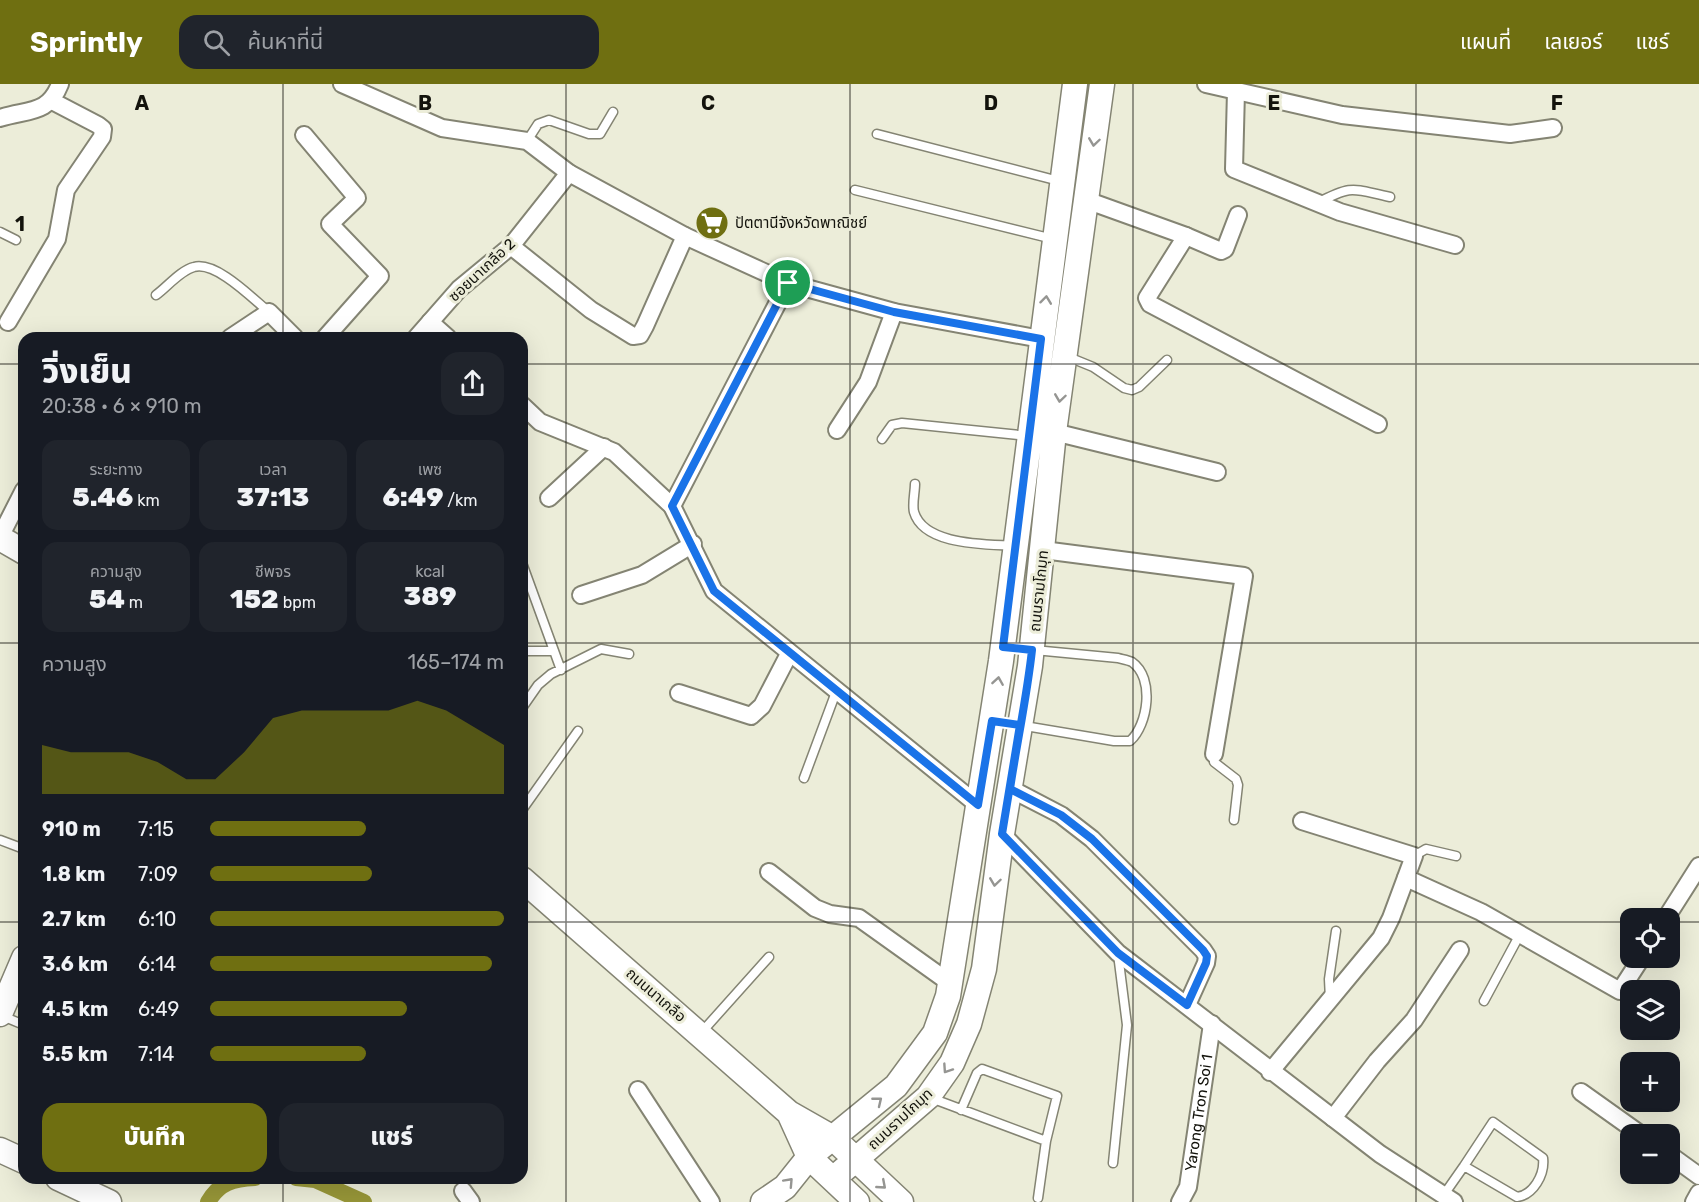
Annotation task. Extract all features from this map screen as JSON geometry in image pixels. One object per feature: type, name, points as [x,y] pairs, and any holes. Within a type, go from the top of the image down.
[{"type":"main road","name":"ถนนรามโกมุท","points":[[763,1202],[786,1187],[809,1157],[896,1086],[935,1033],[950,983],[1003,647],[1053,239],[1075,84]]},
{"type":"main road","name":"ถนนรามโกมุท","points":[[833,1179],[928,1097],[952,1063],[969,1024],[984,969],[1002,834],[1032,650],[1054,432],[1102,84]]},
{"type":"main road","points":[[0,537],[18,548]]},
{"type":"main road","name":"ถนนนาเกลือ","points":[[528,884],[789,1113],[833,1138],[901,1202]]},
{"type":"main road","points":[[0,1015],[18,972]]},
{"type":"main road","name":"ถนนนาเกลือ","points":[[789,1113],[809,1157]]},
{"type":"main road","points":[[0,1150],[18,1158]]},
{"type":"main road","points":[[809,1157],[857,1202]]},
{"type":"main road","points":[[73,1184],[109,1202]]},
{"type":"street","points":[[0,118],[35,111],[52,101],[60,84]]},
{"type":"street","points":[[342,84],[442,128],[527,141],[569,173],[685,236],[788,283],[894,312],[1041,339]]},
{"type":"street","points":[[1206,84],[1353,116],[1510,134],[1553,128]]},
{"type":"street","points":[[1236,91],[1234,169],[1317,203],[1455,245]]},
{"type":"street","points":[[8,322],[57,239],[66,190],[102,137],[103,129],[98,125],[52,101]]},
{"type":"street","points":[[303,135],[357,198],[330,224],[380,276],[330,332]]},
{"type":"street","name":"ซอยนาเกลือ 2","points":[[421,332],[459,289],[511,246],[569,173]]},
{"type":"street","points":[[1086,200],[1221,251],[1225,249],[1238,215]]},
{"type":"street","points":[[511,246],[591,310],[633,336],[640,335],[645,326],[685,236]]},
{"type":"street","points":[[1186,236],[1147,297],[1150,304],[1378,424]]},
{"type":"street","points":[[672,506],[788,283]]},
{"type":"street","points":[[239,332],[269,312],[289,332]]},
{"type":"street","points":[[837,430],[868,382],[894,312]]},
{"type":"street","points":[[430,322],[441,332]]},
{"type":"street","points":[[528,411],[540,422],[614,453],[672,506],[693,544],[714,591],[978,805]]},
{"type":"street","points":[[1054,432],[1217,472]]},
{"type":"street","points":[[549,498],[604,447]]},
{"type":"street","points":[[0,537],[18,502]]},
{"type":"street","points":[[581,596],[642,574],[693,544]]},
{"type":"street","points":[[1043,550],[1244,576],[1214,754]]},
{"type":"street","points":[[679,693],[751,716],[762,706],[789,654]]},
{"type":"street","points":[[1010,789],[1061,815],[1092,839],[1203,950],[1207,956],[1206,963],[1187,1005]]},
{"type":"street","points":[[1270,1072],[1381,938],[1414,856],[1302,821]]},
{"type":"street","points":[[1002,834],[1118,953],[1212,1024],[1270,1072],[1448,1199]]},
{"type":"street","points":[[1672,908],[1699,866]]},
{"type":"street","points":[[769,872],[815,908],[830,914],[858,918],[950,983]]},
{"type":"street","points":[[1406,878],[1481,912],[1519,936],[1620,991],[1635,968]]},
{"type":"street","points":[[1333,1118],[1377,1061],[1414,1020],[1460,950]]},
{"type":"street","name":"Yarong Tron Soi 1","points":[[1180,1202],[1188,1187],[1212,1024]]},
{"type":"street","points":[[638,1090],[711,1202]]},
{"type":"street","points":[[1581,1092],[1626,1124]]},
{"type":"street","points":[[1680,1162],[1699,1176]]},
{"type":"street","points":[[1694,1202],[1699,1194]]},
{"type":"lane","points":[[527,141],[538,124],[549,120],[589,134],[600,134],[613,112]]},
{"type":"lane","points":[[877,134],[1061,181]]},
{"type":"lane","points":[[1317,203],[1345,188],[1356,188],[1390,197]]},
{"type":"lane","points":[[855,190],[1053,239]]},
{"type":"lane","points":[[0,232],[16,240]]},
{"type":"lane","points":[[156,295],[192,267],[203,266],[215,269],[269,312]]},
{"type":"lane","points":[[1066,356],[1093,367],[1124,388],[1132,390],[1139,387],[1167,360]]},
{"type":"lane","points":[[882,439],[892,425],[902,423],[1029,436]]},
{"type":"lane","points":[[915,484],[913,510],[919,523],[930,531],[957,540],[1016,546]]},
{"type":"lane","points":[[528,580],[561,670]]},
{"type":"lane","points":[[992,721],[1114,741],[1130,741],[1138,733],[1146,698],[1142,677],[1132,662],[1118,658],[1003,647]]},
{"type":"lane","points":[[528,699],[538,685],[601,649],[629,654]]},
{"type":"lane","points":[[528,651],[554,651]]},
{"type":"lane","points":[[804,778],[836,692]]},
{"type":"lane","points":[[528,802],[578,731]]},
{"type":"lane","points":[[1214,754],[1214,762],[1236,779],[1238,785],[1234,820]]},
{"type":"lane","points":[[0,840],[18,847]]},
{"type":"lane","points":[[1414,856],[1426,849],[1456,856]]},
{"type":"lane","points":[[1330,999],[1329,980],[1336,931]]},
{"type":"lane","points":[[1484,1001],[1519,936]]},
{"type":"lane","points":[[1113,1163],[1127,1025],[1118,953]]},
{"type":"lane","points":[[700,1035],[769,957]]},
{"type":"lane","points":[[0,1015],[18,1022]]},
{"type":"lane","points":[[961,1110],[977,1073],[982,1069],[1058,1096],[1046,1141],[1038,1198]]},
{"type":"lane","points":[[928,1097],[1046,1141]]},
{"type":"lane","points":[[1448,1199],[1464,1166],[1493,1122],[1543,1158],[1544,1165],[1537,1183],[1526,1196],[1517,1197],[1464,1166]]},
{"type":"waterway","points":[[208,1202],[217,1190],[225,1184]]},
{"type":"waterway","points":[[324,1184],[364,1202]]},
{"type":"place","name":"ปัตตานีจังหวัดพาณิชย์","points":[[712,223]]},
{"type":"route","points":[[788,283],[894,312],[1041,339],[1003,647],[1032,650],[1010,789],[1061,815],[1092,839],[1203,950],[1207,956],[1206,963],[1187,1005],[1118,953],[1002,834],[1020,725],[992,721],[978,805],[714,591],[693,544],[672,506],[788,283]]}]
